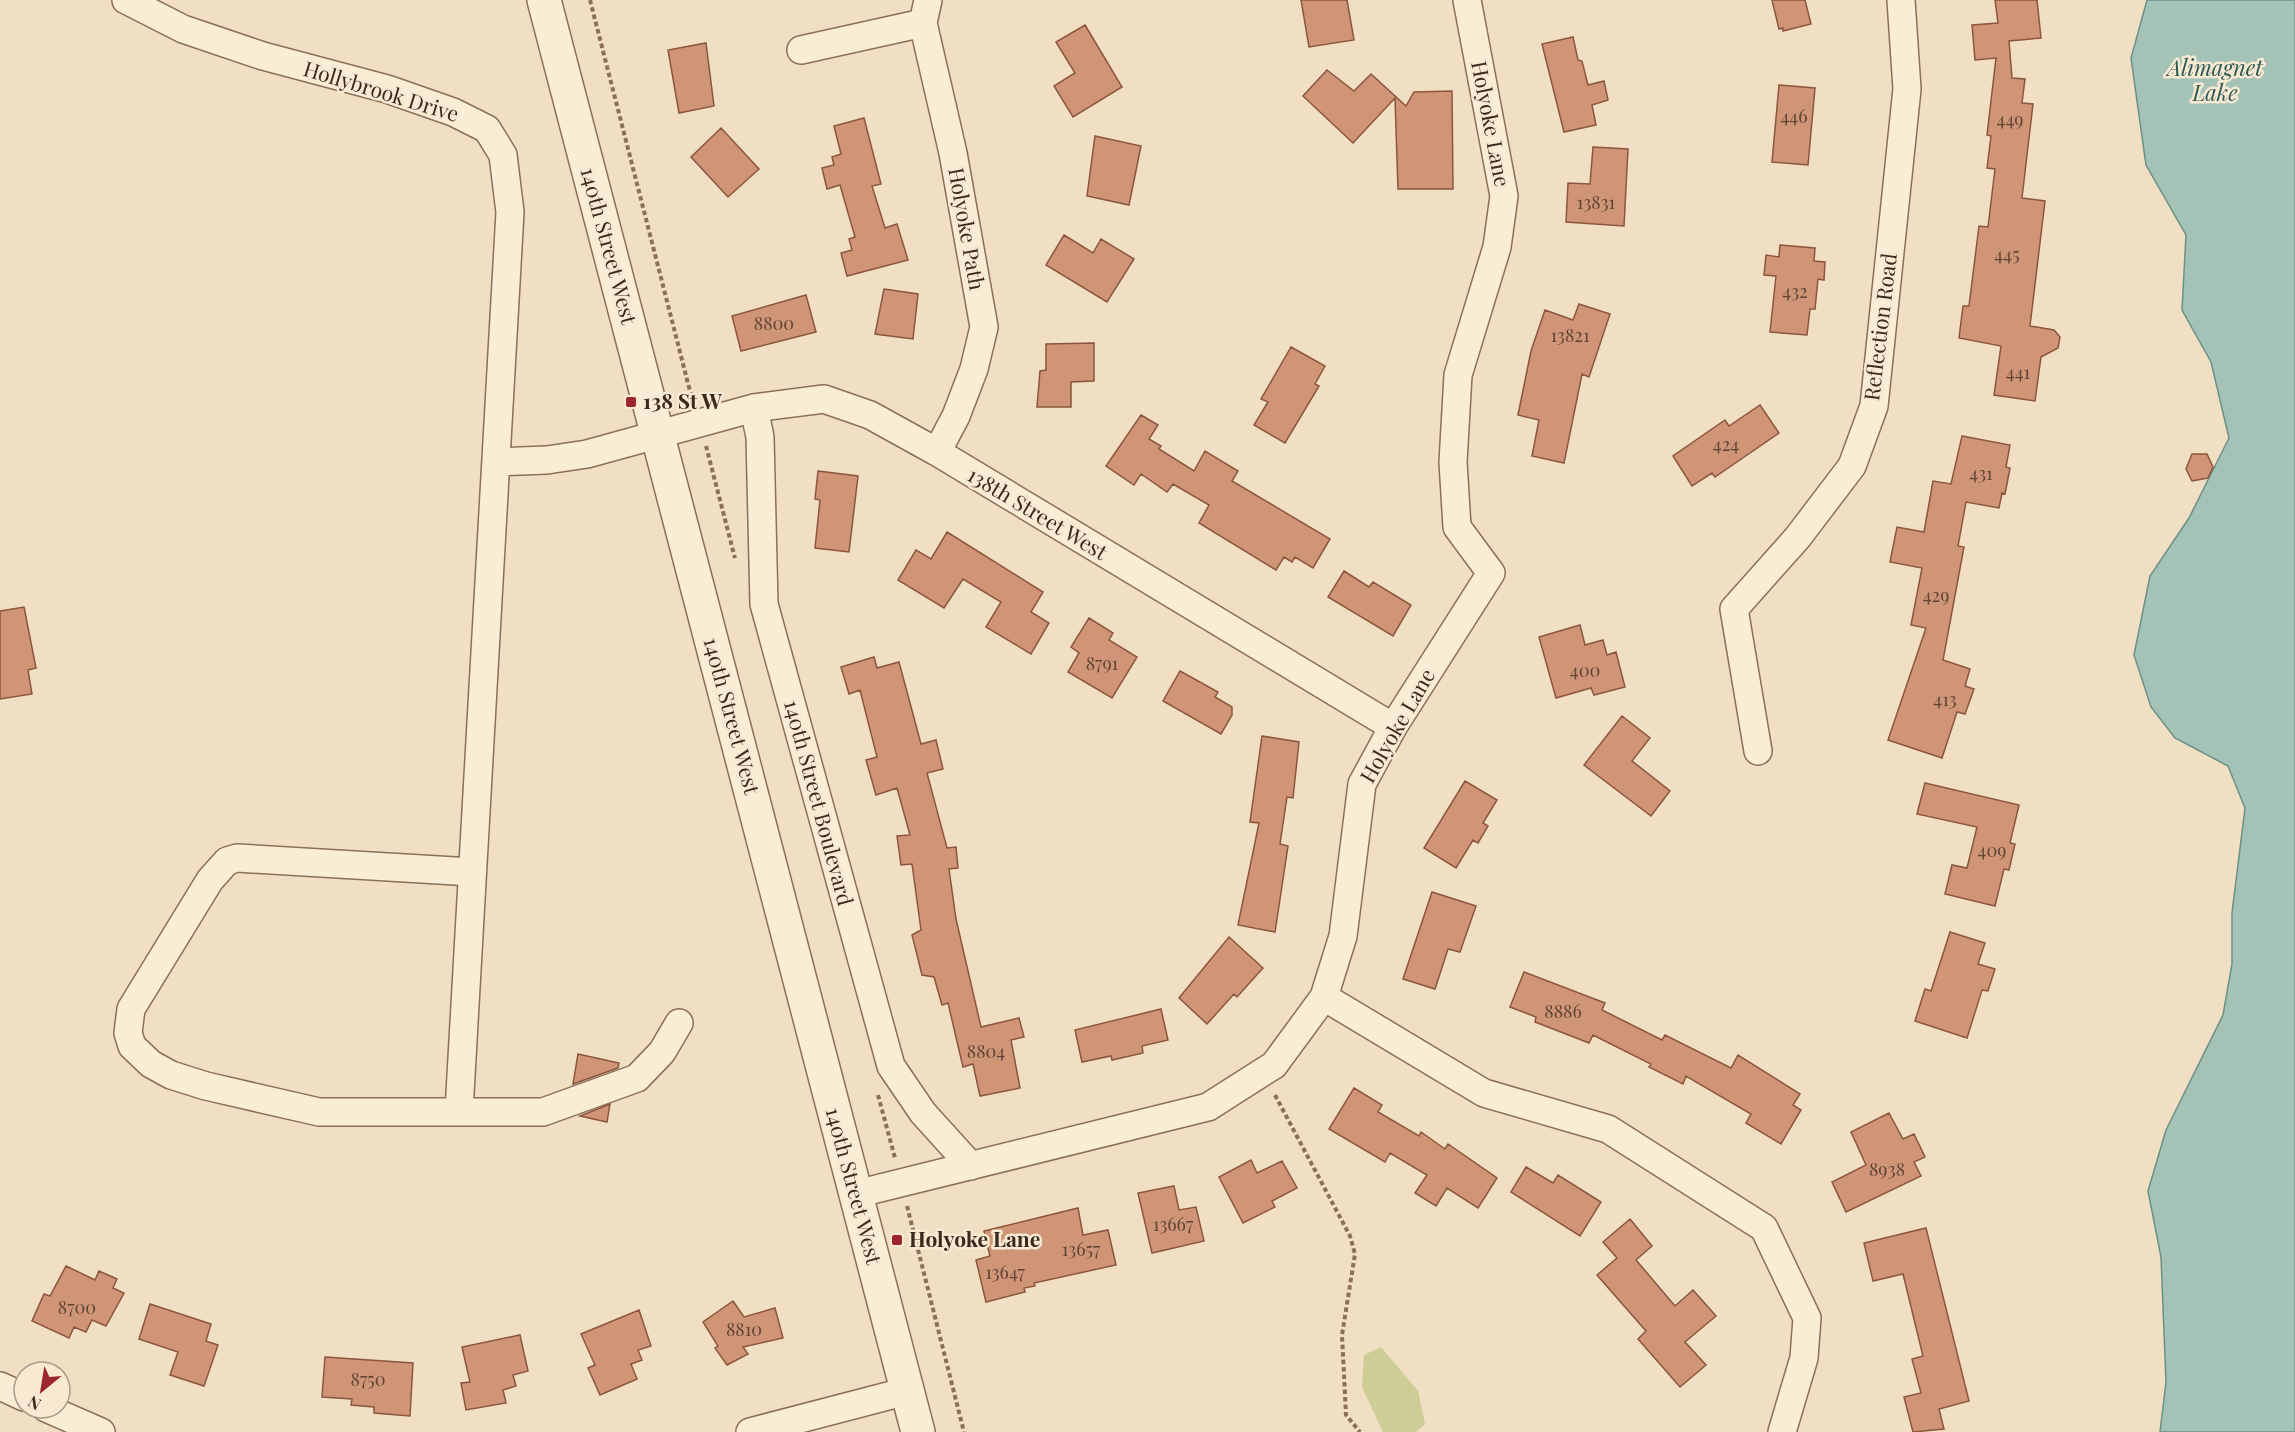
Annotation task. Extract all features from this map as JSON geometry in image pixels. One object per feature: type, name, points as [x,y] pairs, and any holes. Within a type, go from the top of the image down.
[{"type":"street","name":"Hollybrook Drive","points":[[126,0],[183,29],[263,56],[387,89],[453,112],[487,129],[503,155],[510,212],[459,1111]]},
{"type":"street","name":"140th Street West","points":[[544,0],[918,1432]]},
{"type":"street","name":"Holyoke Lane","points":[[856,1194],[1208,1107],[1274,1065],[1324,997],[1343,936],[1362,784],[1393,727],[1491,573],[1457,527],[1453,462],[1458,375],[1497,247],[1504,196],[1467,0]]},
{"type":"street","name":"Reflection Road","points":[[1758,751],[1734,609],[1797,537],[1852,466],[1874,406],[1907,89],[1900,0]]},
{"type":"street","points":[[801,50],[925,12]]},
{"type":"street","name":"Holyoke Path","points":[[925,12],[984,327],[974,369],[956,417],[937,452]]},
{"type":"street","name":"138th Street West","points":[[496,462],[547,460],[587,454],[754,408],[824,399],[870,415],[937,452],[1393,727]]},
{"type":"street","name":"140th Street Boulevard","points":[[754,408],[760,437],[764,604],[891,1066],[923,1113],[971,1166]]},
{"type":"street","points":[[472,872],[237,858],[227,861],[210,880],[131,1009],[128,1021],[132,1046],[151,1064],[171,1074],[206,1086],[319,1112],[543,1112],[637,1078],[662,1052],[679,1023]]},
{"type":"street","points":[[1324,997],[1484,1093],[1608,1129],[1764,1228],[1807,1318],[1804,1358],[1782,1432]]},
{"type":"street","points":[[750,1432],[907,1391]]},
{"type":"street","points":[[72,1419],[101,1432]]},
{"type":"path","points":[[590,0],[691,396]]},
{"type":"path","points":[[1261,1073],[1350,1236],[1355,1254],[1342,1335],[1346,1415],[1360,1432]]},
{"type":"path","points":[[908,1208],[964,1432]]},
{"type":"green space","points":[[1381,1347],[1418,1391],[1425,1424],[1416,1432],[1383,1432],[1362,1387],[1364,1355]]},
{"type":"water","name":"Alimagnet Lake","points":[[2147,0],[2295,0],[2295,1432],[2160,1432],[2166,1382],[2161,1257],[2148,1191],[2166,1130],[2223,1015],[2232,964],[2232,913],[2245,808],[2228,766],[2175,738],[2151,707],[2134,655],[2150,576],[2189,518],[2229,438],[2211,362],[2182,310],[2186,235],[2146,165],[2131,58]]},
{"type":"building","points":[[1301,0],[1347,0],[1354,40],[1309,47]]},
{"type":"building","points":[[1772,0],[1805,0],[1811,24],[1783,31],[1783,28],[1779,29]]},
{"type":"building","points":[[1995,0],[2037,0],[2041,38],[2009,41],[2012,78],[2025,79],[2022,103],[2033,104],[2022,198],[2045,201],[2030,326],[2054,330],[2060,337],[2058,348],[2041,357],[2035,401],[1994,395],[2001,346],[1959,338],[1963,306],[1969,306],[1979,226],[1988,227],[1995,169],[1987,168],[1991,136],[1987,135],[1996,58],[1975,60],[1972,25],[1998,23]]},
{"type":"building","points":[[1085,25],[1122,87],[1073,117],[1054,86],[1075,73],[1056,42]]},
{"type":"building","points":[[1573,37],[1578,60],[1582,61],[1588,85],[1604,81],[1608,100],[1592,105],[1596,125],[1564,132],[1542,44]]},
{"type":"building","points":[[706,43],[714,106],[679,113],[668,50]]},
{"type":"building","points":[[1327,70],[1354,91],[1371,74],[1406,106],[1414,92],[1452,91],[1453,189],[1398,189],[1395,98],[1353,143],[1303,96]]},
{"type":"building","points":[[1779,85],[1815,88],[1808,165],[1772,162]]},
{"type":"building","points":[[864,118],[881,184],[872,186],[885,228],[897,224],[908,260],[847,276],[841,253],[852,250],[849,239],[855,237],[840,185],[827,189],[822,168],[834,165],[832,157],[841,154],[834,126]]},
{"type":"building","points":[[721,128],[759,169],[728,197],[691,157]]},
{"type":"building","points":[[1095,136],[1141,146],[1129,205],[1087,196]]},
{"type":"building","points":[[1593,147],[1628,149],[1624,226],[1566,222],[1568,183],[1590,184]]},
{"type":"building","points":[[1064,235],[1093,253],[1101,239],[1134,259],[1107,302],[1046,265]]},
{"type":"building","points":[[1780,245],[1815,248],[1814,261],[1825,262],[1824,280],[1818,279],[1815,309],[1810,309],[1807,335],[1770,332],[1776,276],[1764,275],[1766,255],[1779,257]]},
{"type":"building","points":[[884,289],[918,294],[913,339],[875,334]]},
{"type":"building","points":[[806,295],[816,332],[741,351],[732,316]]},
{"type":"building","points":[[1579,304],[1610,314],[1589,377],[1582,374],[1564,463],[1532,456],[1539,420],[1518,415],[1531,351],[1545,310],[1573,320]]},
{"type":"building","points":[[1094,343],[1094,381],[1071,382],[1071,407],[1037,407],[1040,371],[1046,370],[1046,344]]},
{"type":"building","points":[[1291,347],[1325,366],[1315,384],[1319,386],[1285,443],[1254,425],[1268,402],[1261,399]]},
{"type":"building","points":[[1760,405],[1779,433],[1715,477],[1712,473],[1692,486],[1673,456],[1725,420],[1729,426]]},
{"type":"building","points":[[1141,415],[1158,425],[1149,439],[1161,446],[1159,449],[1194,471],[1205,451],[1238,471],[1232,481],[1330,539],[1313,568],[1295,557],[1292,562],[1284,557],[1276,570],[1199,523],[1209,505],[1173,484],[1167,492],[1141,474],[1134,485],[1106,466]]},
{"type":"building","points":[[1962,436],[2010,445],[2006,467],[2010,468],[2005,494],[2002,493],[1999,508],[1966,502],[1958,546],[1964,547],[1943,660],[1970,669],[1965,686],[1974,689],[1965,714],[1957,712],[1942,758],[1888,740],[1926,628],[1911,625],[1922,568],[1890,562],[1897,527],[1924,532],[1933,481],[1951,484]]},
{"type":"building","points":[[2192,454],[2207,454],[2213,467],[2208,478],[2192,481],[2186,469]]},
{"type":"building","points":[[818,471],[858,476],[849,552],[815,548],[820,500],[815,499]]},
{"type":"building","points":[[947,532],[1043,592],[1031,612],[1049,623],[1031,654],[986,627],[1001,602],[963,579],[944,608],[898,580],[916,550],[931,559]]},
{"type":"building","points":[[1344,571],[1369,587],[1373,582],[1411,605],[1393,636],[1328,597]]},
{"type":"building","points":[[24,607],[36,668],[28,670],[32,694],[0,699],[0,611]]},
{"type":"building","points":[[1089,618],[1113,633],[1109,640],[1137,657],[1112,698],[1068,672],[1079,653],[1071,647]]},
{"type":"building","points":[[1580,625],[1585,645],[1603,640],[1607,655],[1616,652],[1625,687],[1594,695],[1591,688],[1556,698],[1539,637]]},
{"type":"building","points":[[874,657],[877,668],[899,662],[921,744],[936,740],[943,769],[927,773],[947,848],[956,847],[958,868],[949,869],[956,919],[981,1027],[1019,1018],[1024,1037],[1011,1040],[1020,1088],[980,1096],[973,1064],[963,1067],[948,1003],[942,1005],[934,977],[922,975],[912,935],[921,930],[912,864],[901,865],[897,836],[910,835],[897,788],[876,795],[866,760],[877,757],[860,690],[849,694],[841,667]]},
{"type":"building","points":[[1180,671],[1218,692],[1215,697],[1232,707],[1232,715],[1221,734],[1163,701]]},
{"type":"building","points":[[1622,716],[1650,738],[1632,761],[1670,791],[1651,816],[1584,765]]},
{"type":"building","points":[[1262,736],[1299,742],[1293,798],[1287,797],[1280,844],[1288,846],[1275,932],[1238,925],[1259,823],[1250,822]]},
{"type":"building","points":[[1465,781],[1497,800],[1483,823],[1488,826],[1478,843],[1473,840],[1456,868],[1424,848]]},
{"type":"building","points":[[1925,783],[2019,805],[2010,843],[2015,844],[2009,870],[2004,869],[1995,906],[1945,894],[1952,865],[1967,868],[1977,827],[1917,814]]},
{"type":"building","points":[[1432,892],[1476,906],[1460,952],[1448,949],[1435,989],[1403,979]]},
{"type":"building","points":[[1950,932],[1985,943],[1978,964],[1995,969],[1988,991],[1982,990],[1967,1038],[1915,1021],[1925,989],[1931,991]]},
{"type":"building","points":[[1229,937],[1263,968],[1237,997],[1234,994],[1207,1024],[1179,998]]},
{"type":"building","points":[[1524,972],[1605,1003],[1602,1010],[1662,1040],[1665,1035],[1731,1068],[1738,1055],[1800,1094],[1793,1105],[1801,1110],[1781,1144],[1746,1123],[1751,1114],[1686,1076],[1683,1084],[1649,1067],[1651,1064],[1593,1035],[1589,1043],[1535,1022],[1536,1017],[1510,1007]]},
{"type":"building","points":[[1161,1009],[1168,1040],[1142,1046],[1143,1053],[1112,1060],[1111,1056],[1082,1062],[1075,1030]]},
{"type":"building","points":[[578,1054],[619,1063],[618,1068],[573,1084]]},
{"type":"building","points":[[1354,1088],[1382,1105],[1378,1112],[1419,1136],[1421,1132],[1445,1149],[1448,1144],[1497,1178],[1478,1208],[1447,1188],[1436,1206],[1415,1193],[1427,1175],[1390,1153],[1385,1162],[1329,1129]]},
{"type":"building","points":[[610,1104],[607,1122],[580,1116]]},
{"type":"building","points":[[1889,1113],[1903,1139],[1914,1134],[1925,1157],[1914,1162],[1921,1176],[1846,1212],[1832,1182],[1866,1165],[1851,1132]]},
{"type":"building","points":[[1251,1160],[1257,1173],[1282,1161],[1297,1188],[1272,1201],[1275,1207],[1243,1223],[1219,1177]]},
{"type":"building","points":[[1526,1167],[1553,1183],[1558,1175],[1601,1202],[1580,1236],[1511,1192]]},
{"type":"building","points":[[1174,1186],[1179,1210],[1196,1207],[1204,1241],[1152,1253],[1138,1193]]},
{"type":"building","points":[[1078,1208],[1083,1235],[1108,1230],[1116,1265],[1034,1283],[1035,1286],[1024,1288],[1025,1292],[986,1302],[976,1260],[990,1256],[984,1231]]},
{"type":"building","points":[[1630,1219],[1652,1246],[1636,1260],[1675,1306],[1693,1290],[1716,1316],[1685,1342],[1706,1365],[1680,1387],[1638,1339],[1646,1331],[1597,1275],[1617,1258],[1603,1242]]},
{"type":"building","points":[[1926,1228],[1969,1401],[1939,1409],[1944,1429],[1913,1432],[1904,1397],[1921,1393],[1912,1359],[1923,1356],[1903,1274],[1873,1281],[1864,1243]]},
{"type":"building","points":[[66,1266],[95,1280],[99,1271],[117,1279],[113,1288],[124,1293],[106,1326],[92,1320],[86,1332],[74,1327],[69,1338],[32,1321],[44,1294],[50,1296]]},
{"type":"building","points":[[733,1301],[744,1317],[775,1308],[783,1338],[743,1347],[748,1354],[727,1365],[715,1348],[718,1346],[703,1322]]},
{"type":"building","points":[[150,1304],[211,1324],[206,1341],[218,1345],[204,1386],[170,1375],[178,1352],[139,1339]]},
{"type":"building","points":[[639,1310],[651,1346],[638,1350],[642,1360],[631,1364],[637,1379],[600,1395],[588,1368],[595,1365],[581,1334]]},
{"type":"building","points":[[520,1335],[528,1371],[513,1375],[516,1386],[503,1390],[506,1403],[466,1410],[461,1383],[470,1382],[462,1347]]},
{"type":"building","points":[[325,1357],[413,1363],[410,1416],[374,1413],[374,1407],[351,1405],[352,1399],[322,1397]]},
{"type":"place","name":"138 St W","points":[[631,402]]},
{"type":"place","name":"Holyoke Lane","points":[[897,1240]]}]
